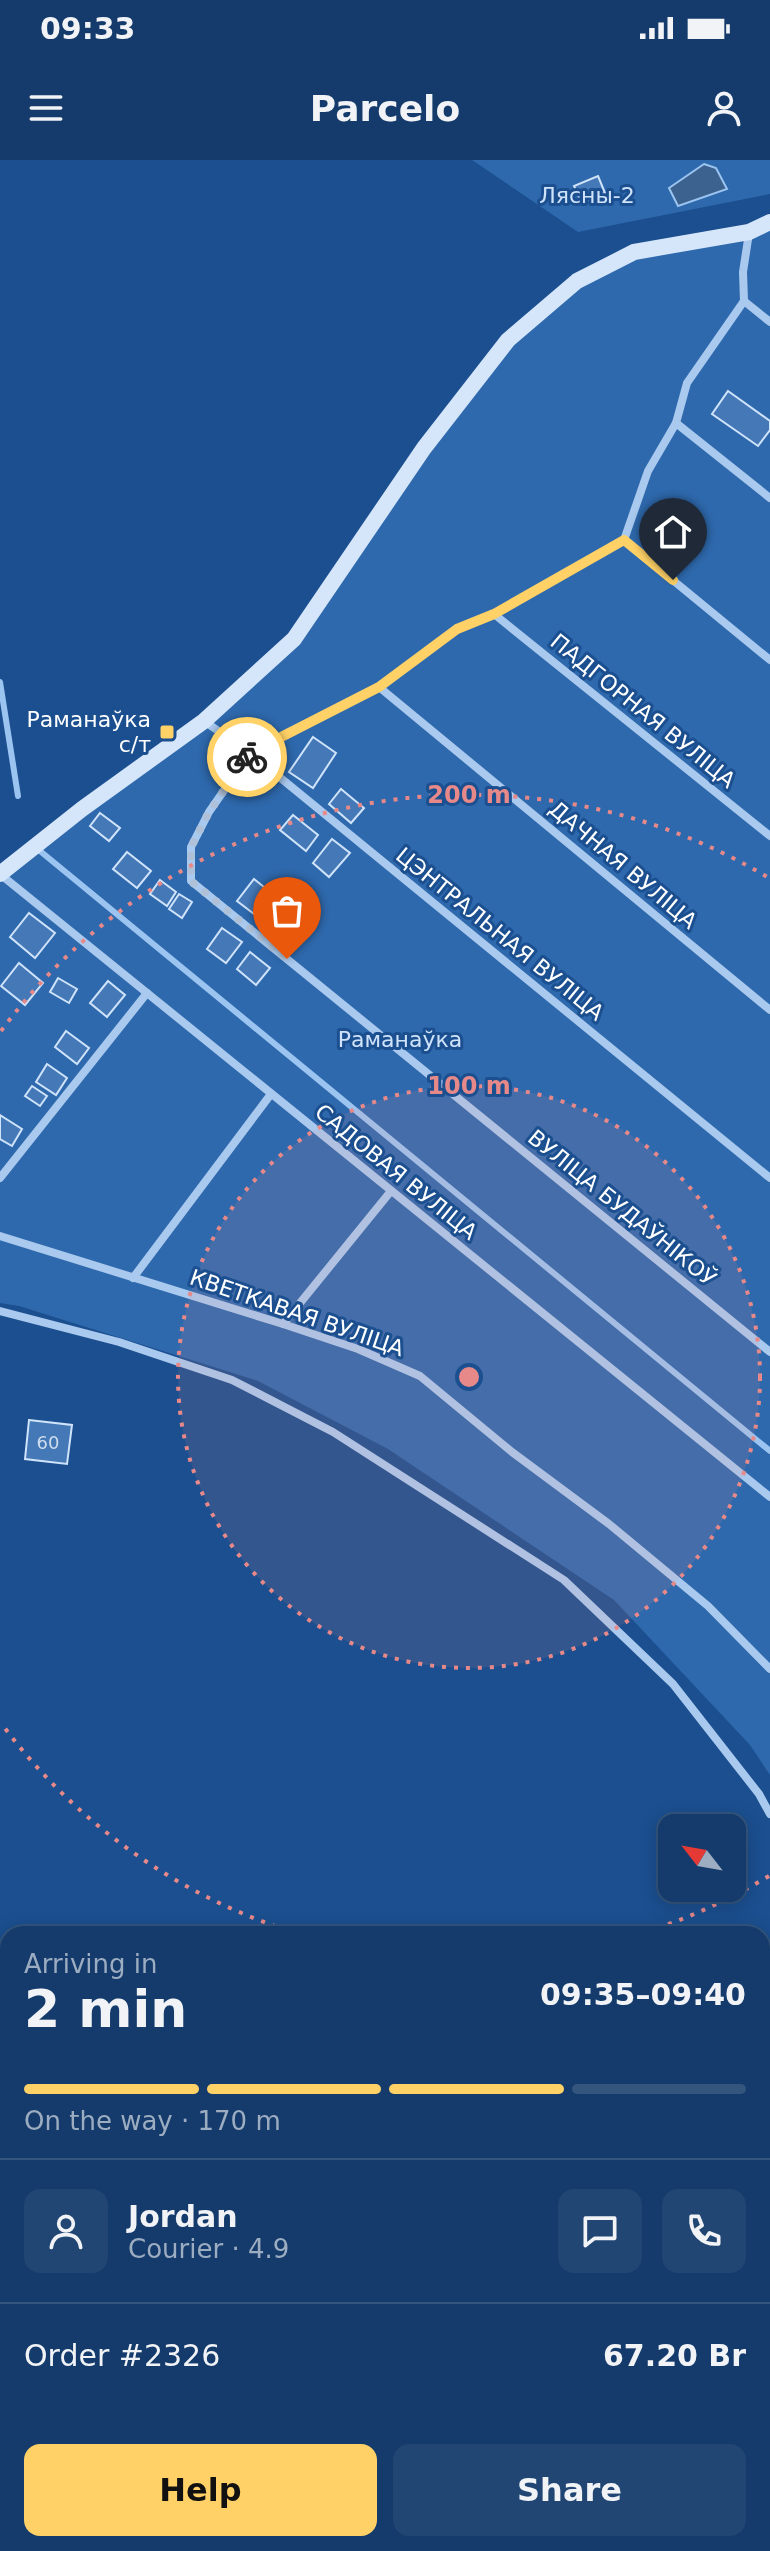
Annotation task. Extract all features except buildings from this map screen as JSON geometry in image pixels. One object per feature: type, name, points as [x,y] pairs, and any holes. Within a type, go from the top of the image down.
[{"type":"main road","points":[[0,874],[82,809],[204,721],[294,639],[424,448],[508,340],[577,281],[634,252],[749,232],[770,222]]},
{"type":"street","points":[[250,753],[379,687],[457,629],[494,614],[624,540],[648,471],[676,423],[687,383],[744,301],[743,272],[749,232]]},
{"type":"street","points":[[744,301],[770,322]]},
{"type":"street","points":[[676,423],[770,498]]},
{"type":"street","points":[[624,540],[770,660]]},
{"type":"street","name":"ПАДГОРНАЯ ВУЛІЦА","points":[[494,614],[770,836]]},
{"type":"street","name":"ДАЧНАЯ ВУЛІЦА","points":[[379,687],[770,1010]]},
{"type":"street","name":"ЦЭНТРАЛЬНАЯ ВУЛІЦА","points":[[204,721],[250,753],[770,1178]]},
{"type":"street","name":"ВУЛІЦА БУДАЎНІКОЎ","points":[[250,753],[209,812],[191,847],[191,881],[770,1352]]},
{"type":"street","name":"САДОВАЯ ВУЛІЦА","points":[[0,874],[770,1497]]},
{"type":"street","points":[[0,1178],[147,993]]},
{"type":"street","points":[[133,1278],[271,1094]]},
{"type":"street","points":[[283,1324],[391,1191]]},
{"type":"street","name":"КВЕТКАВАЯ ВУЛІЦА","points":[[0,1236],[283,1324],[358,1349],[420,1376],[708,1606],[770,1669]]},
{"type":"street","points":[[0,1311],[119,1342],[232,1380],[333,1432],[564,1580],[673,1684],[759,1794],[770,1814]]},
{"type":"green space","name":"Лясны-2","points":[[472,160],[770,160],[770,194],[578,232]]},
{"type":"green space","name":"Раманаўка","points":[[770,224],[770,1775],[750,1745],[614,1600],[388,1449],[258,1381],[19,1306],[0,1303],[0,878],[294,639],[508,340],[577,281],[634,252]]},
{"type":"shaded area","points":[[704,164],[716,168],[727,189],[678,206],[669,188]]},
{"type":"waterway","points":[[0,682],[18,796]]},
{"type":"waterway","points":[[40,851],[770,1451]]},
{"type":"way so far","points":[[247,757],[209,812],[191,847],[191,881],[287,959]]},
{"type":"place","name":"Раманаўка с/т","points":[[167,732]]},
{"type":"route","points":[[247,757],[379,687],[457,629],[494,614],[624,540],[673,580]]}]
